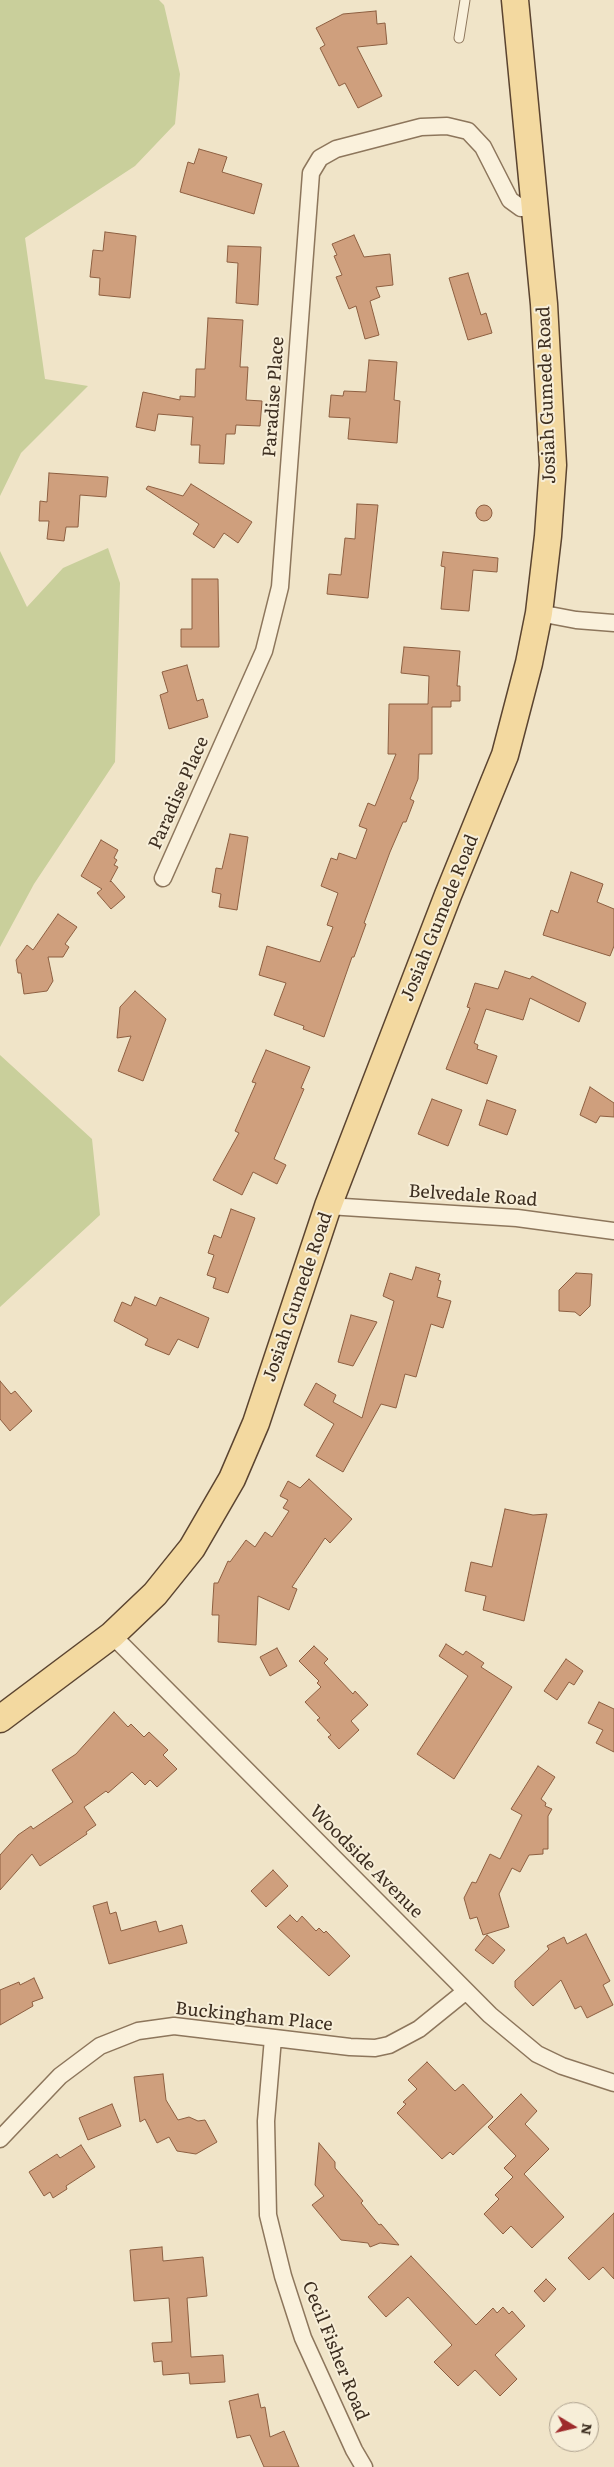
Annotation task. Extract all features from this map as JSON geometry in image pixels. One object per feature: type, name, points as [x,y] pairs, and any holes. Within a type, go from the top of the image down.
[{"type":"main road","name":"Josiah Gumede Road","points":[[0,1719],[112,1635],[155,1594],[192,1548],[232,1479],[256,1423],[328,1206],[505,755],[527,671],[539,613],[551,498],[552,429],[544,304],[533,208],[515,0]]},
{"type":"street","name":"Paradise Place","points":[[162,878],[264,651],[280,587],[311,173],[320,158],[336,149],[422,128],[447,126],[468,131],[483,147],[510,200],[521,208],[533,208]]},
{"type":"street","points":[[539,613],[576,620],[614,623]]},
{"type":"street","name":"Belvedale Road","points":[[328,1206],[517,1218],[614,1231]]},
{"type":"street","name":"Woodside Avenue","points":[[112,1635],[490,2015],[537,2054],[562,2066],[614,2084]]},
{"type":"street","name":"Buckingham Place","points":[[0,2139],[60,2076],[100,2046],[138,2032],[174,2026],[350,2047],[375,2048],[389,2045],[419,2029],[466,1991]]},
{"type":"street","name":"Cecil Fisher Road","points":[[273,2038],[266,2121],[268,2215],[283,2276],[303,2338],[354,2450],[364,2467]]},
{"type":"lane","points":[[459,38],[465,0]]},
{"type":"green space","points":[[0,0],[159,0],[164,5],[180,74],[175,124],[135,166],[25,238],[45,379],[88,386],[21,453],[0,496]]},
{"type":"green space","points":[[108,548],[120,583],[115,762],[34,884],[0,947],[0,551],[27,607],[63,568]]},
{"type":"green space","points":[[0,1055],[92,1139],[100,1215],[0,1307]]},
{"type":"building","points":[[376,11],[377,24],[385,23],[387,44],[357,47],[382,96],[358,108],[345,83],[339,86],[320,48],[325,45],[316,28],[343,14]]},
{"type":"building","points":[[199,149],[227,157],[222,172],[262,184],[254,214],[180,192],[188,162],[194,164]]},
{"type":"building","points":[[105,232],[136,236],[130,298],[99,295],[100,278],[90,277],[93,250],[103,251]]},
{"type":"building","points":[[354,235],[364,257],[390,254],[393,285],[376,287],[380,297],[370,301],[379,335],[365,339],[356,306],[349,309],[336,277],[342,275],[334,256],[337,255],[332,244]]},
{"type":"building","points":[[228,246],[261,247],[258,305],[236,303],[238,263],[227,262]]},
{"type":"building","points":[[468,273],[481,315],[486,313],[492,333],[468,340],[449,278]]},
{"type":"building","points":[[208,318],[243,320],[240,367],[248,367],[246,400],[262,401],[260,426],[236,425],[235,434],[226,434],[224,464],[199,463],[200,445],[191,445],[193,417],[158,414],[155,431],[136,427],[143,392],[180,400],[180,396],[195,397],[196,369],[205,369]]},
{"type":"building","points":[[369,360],[397,362],[394,400],[400,401],[397,443],[348,439],[350,418],[329,417],[331,395],[343,396],[344,391],[366,392]]},
{"type":"building","points":[[49,473],[108,477],[106,497],[80,495],[78,527],[66,527],[64,541],[47,539],[49,521],[39,521],[40,501],[47,502]]},
{"type":"building","points":[[191,484],[252,522],[238,543],[224,533],[214,548],[193,534],[199,524],[146,489],[148,486],[183,496]]},
{"type":"building","points":[[357,504],[378,505],[368,598],[327,594],[329,574],[341,575],[345,538],[355,539]]},
{"type":"building","points":[[481,505],[487,505],[492,510],[490,519],[481,521],[476,516],[476,510]]},
{"type":"building","points":[[443,552],[498,558],[497,572],[473,570],[469,611],[441,609],[445,567],[441,566]]},
{"type":"building","points":[[192,579],[218,579],[219,647],[181,647],[181,629],[192,629]]},
{"type":"building","points":[[404,647],[460,651],[457,686],[460,686],[460,701],[451,701],[451,707],[432,707],[432,754],[419,754],[418,779],[410,799],[414,801],[406,822],[403,822],[390,852],[364,923],[366,924],[354,957],[352,957],[324,1037],[303,1029],[304,1026],[274,1015],[286,983],[259,975],[267,946],[320,962],[333,927],[327,925],[338,893],[321,886],[331,858],[337,860],[339,853],[356,859],[367,829],[359,826],[368,803],[375,806],[396,754],[388,754],[389,704],[428,704],[429,676],[401,673]]},
{"type":"building","points":[[187,665],[197,701],[203,699],[208,717],[169,729],[160,695],[168,692],[162,672]]},
{"type":"building","points":[[230,834],[248,837],[237,910],[219,907],[221,894],[212,892],[216,868],[222,869]]},
{"type":"building","points":[[101,840],[118,850],[114,858],[117,860],[114,865],[118,867],[110,882],[125,897],[111,909],[97,893],[102,889],[81,876]]},
{"type":"building","points":[[571,872],[603,884],[597,902],[614,909],[614,946],[610,956],[543,935],[551,910],[558,913]]},
{"type":"building","points":[[58,914],[77,927],[65,944],[69,947],[63,957],[48,957],[53,981],[47,991],[24,994],[21,973],[18,973],[16,960],[27,945],[33,950]]},
{"type":"building","points":[[505,971],[530,979],[532,976],[586,1003],[579,1022],[530,998],[523,1020],[486,1009],[474,1043],[478,1045],[477,1049],[497,1056],[487,1084],[446,1069],[470,1008],[467,1007],[475,983],[498,989]]},
{"type":"building","points":[[135,991],[166,1019],[143,1081],[118,1071],[131,1036],[117,1038],[120,1007]]},
{"type":"building","points":[[266,1050],[310,1067],[301,1088],[304,1089],[274,1159],[286,1165],[277,1184],[253,1172],[242,1195],[213,1180],[239,1133],[235,1131],[256,1083],[252,1082]]},
{"type":"building","points":[[590,1087],[614,1103],[614,1117],[600,1116],[596,1123],[580,1115]]},
{"type":"building","points":[[432,1099],[462,1110],[448,1146],[418,1134]]},
{"type":"building","points":[[487,1100],[516,1110],[507,1135],[479,1125]]},
{"type":"building","points":[[231,1209],[255,1218],[228,1293],[213,1288],[216,1278],[207,1275],[214,1255],[208,1253],[214,1235],[221,1238]]},
{"type":"building","points":[[416,1267],[440,1274],[438,1280],[441,1281],[437,1297],[451,1301],[443,1328],[431,1324],[416,1377],[405,1374],[396,1408],[381,1404],[343,1472],[316,1456],[334,1424],[304,1405],[316,1383],[336,1395],[333,1402],[362,1418],[394,1301],[383,1296],[390,1273],[412,1280]]},
{"type":"building","points":[[576,1273],[592,1274],[590,1306],[580,1316],[575,1312],[559,1311],[559,1290]]},
{"type":"building","points":[[135,1297],[156,1306],[160,1297],[209,1318],[198,1348],[178,1339],[169,1355],[145,1345],[148,1339],[114,1321],[122,1302],[131,1306]]},
{"type":"building","points":[[351,1315],[377,1322],[353,1366],[338,1362]]},
{"type":"building","points":[[0,1381],[11,1394],[15,1391],[32,1411],[10,1431],[0,1419]]},
{"type":"building","points":[[309,1479],[352,1519],[330,1543],[325,1538],[292,1587],[297,1589],[289,1610],[258,1596],[256,1645],[218,1642],[219,1615],[212,1615],[214,1583],[218,1583],[228,1561],[230,1562],[246,1540],[255,1547],[265,1532],[272,1537],[289,1511],[283,1508],[288,1500],[280,1496],[288,1481],[300,1488]]},
{"type":"building","points":[[505,1509],[533,1515],[547,1514],[524,1621],[483,1610],[486,1596],[465,1591],[471,1562],[492,1567]]},
{"type":"building","points":[[446,1644],[463,1655],[466,1651],[484,1663],[481,1667],[512,1687],[454,1779],[417,1754],[468,1676],[439,1656]]},
{"type":"building","points":[[314,1646],[328,1659],[324,1663],[353,1694],[355,1691],[368,1705],[351,1721],[359,1730],[339,1749],[328,1737],[331,1735],[317,1720],[320,1718],[305,1702],[321,1687],[317,1683],[319,1681],[299,1661]]},
{"type":"building","points":[[277,1648],[287,1666],[270,1676],[260,1657]]},
{"type":"building","points":[[566,1659],[583,1671],[574,1685],[569,1682],[557,1700],[544,1691]]},
{"type":"building","points":[[599,1702],[614,1709],[614,1752],[596,1743],[603,1730],[588,1723]]},
{"type":"building","points":[[114,1712],[128,1727],[131,1724],[144,1737],[149,1732],[168,1750],[163,1755],[177,1769],[157,1787],[150,1780],[145,1785],[132,1772],[108,1793],[106,1791],[84,1807],[96,1825],[86,1832],[87,1834],[40,1866],[32,1854],[0,1890],[0,1855],[18,1835],[31,1826],[33,1829],[73,1802],[52,1770],[76,1754]]},
{"type":"building","points":[[538,1766],[555,1777],[541,1799],[546,1803],[545,1806],[552,1809],[548,1816],[548,1849],[543,1849],[543,1854],[529,1855],[520,1872],[512,1868],[499,1894],[509,1927],[483,1935],[477,1917],[470,1919],[464,1898],[472,1882],[476,1883],[490,1854],[500,1859],[522,1815],[511,1809]]},
{"type":"building","points":[[273,1870],[288,1886],[266,1907],[251,1891]]},
{"type":"building","points":[[107,1902],[110,1914],[116,1912],[121,1931],[156,1921],[159,1932],[182,1925],[187,1943],[109,1964],[93,1906]]},
{"type":"building","points":[[290,1915],[297,1922],[302,1916],[316,1931],[319,1928],[324,1933],[326,1931],[350,1956],[329,1976],[277,1927]]},
{"type":"building","points":[[586,1934],[610,1981],[603,1985],[613,2005],[587,2018],[581,2006],[575,2009],[561,1980],[533,2006],[515,1987],[515,1981],[549,1949],[547,1946],[564,1937],[567,1944]]},
{"type":"building","points":[[487,1935],[505,1950],[493,1964],[475,1950]]},
{"type":"building","points":[[34,1978],[43,1998],[32,2002],[33,2006],[0,2025],[0,1990],[19,1982],[20,1985]]},
{"type":"building","points":[[427,2062],[455,2091],[463,2084],[493,2117],[453,2155],[450,2152],[442,2159],[397,2113],[406,2104],[403,2102],[417,2089],[408,2080]]},
{"type":"building","points":[[163,2074],[166,2100],[178,2120],[189,2117],[198,2121],[205,2120],[217,2142],[196,2154],[177,2151],[169,2137],[157,2143],[145,2119],[140,2122],[134,2077]]},
{"type":"building","points":[[521,2094],[537,2111],[525,2124],[549,2149],[524,2174],[564,2217],[532,2248],[511,2226],[503,2234],[484,2214],[499,2199],[495,2195],[513,2177],[504,2168],[516,2156],[488,2127]]},
{"type":"building","points":[[112,2104],[121,2126],[88,2140],[79,2118]]},
{"type":"building","points":[[319,2143],[335,2162],[335,2168],[363,2201],[361,2203],[399,2245],[380,2243],[370,2247],[368,2243],[341,2240],[312,2205],[324,2196],[315,2185]]},
{"type":"building","points":[[81,2145],[95,2167],[66,2186],[67,2189],[53,2198],[50,2192],[44,2196],[29,2172],[57,2154],[60,2158]]},
{"type":"building","points":[[614,2213],[614,2279],[603,2267],[589,2280],[568,2258]]},
{"type":"building","points":[[162,2247],[163,2261],[203,2257],[207,2296],[187,2298],[191,2357],[223,2355],[225,2382],[190,2384],[189,2373],[163,2375],[162,2361],[154,2362],[152,2343],[172,2342],[169,2298],[134,2301],[130,2250]]},
{"type":"building","points":[[411,2256],[476,2325],[493,2308],[497,2313],[503,2307],[509,2314],[512,2311],[525,2326],[495,2355],[517,2379],[500,2396],[475,2370],[458,2386],[434,2362],[452,2345],[408,2297],[386,2317],[368,2297]]},
{"type":"building","points":[[546,2279],[556,2289],[544,2302],[534,2291]]},
{"type":"building","points":[[258,2394],[261,2408],[265,2407],[270,2437],[284,2431],[299,2467],[264,2467],[250,2435],[237,2438],[229,2401]]}]
